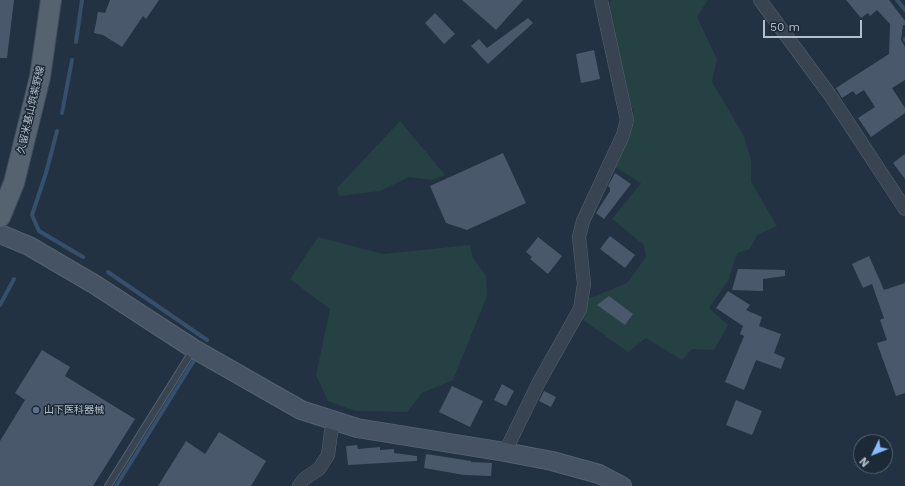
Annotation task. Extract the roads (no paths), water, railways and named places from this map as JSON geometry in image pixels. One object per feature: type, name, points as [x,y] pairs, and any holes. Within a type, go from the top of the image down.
[{"type":"main road","name":"久留米基山筑紫野線","points":[[0,218],[14,183],[40,77],[51,0]]},
{"type":"street","points":[[505,452],[539,382],[580,309],[584,284],[579,238],[583,221],[623,135],[627,120],[601,0]]},
{"type":"street","points":[[760,0],[830,95],[905,209]]},
{"type":"street","points":[[0,234],[29,246],[94,284],[194,349],[301,410],[357,428],[505,452],[599,474],[622,486]]},
{"type":"street","points":[[298,486],[304,479],[319,469],[328,455],[331,432],[336,421]]},
{"type":"lane","points":[[108,486],[194,349]]},
{"type":"waterway","points":[[76,42],[82,0]]},
{"type":"waterway","points":[[897,0],[905,10]]},
{"type":"waterway","points":[[62,113],[72,60]]},
{"type":"waterway","points":[[57,131],[46,173],[32,215],[39,231],[83,257]]},
{"type":"waterway","points":[[108,272],[207,340]]},
{"type":"waterway","points":[[0,305],[14,279]]},
{"type":"waterway","points":[[116,486],[193,362]]},
{"type":"place","name":"山下医科器械","points":[[36,410]]}]
